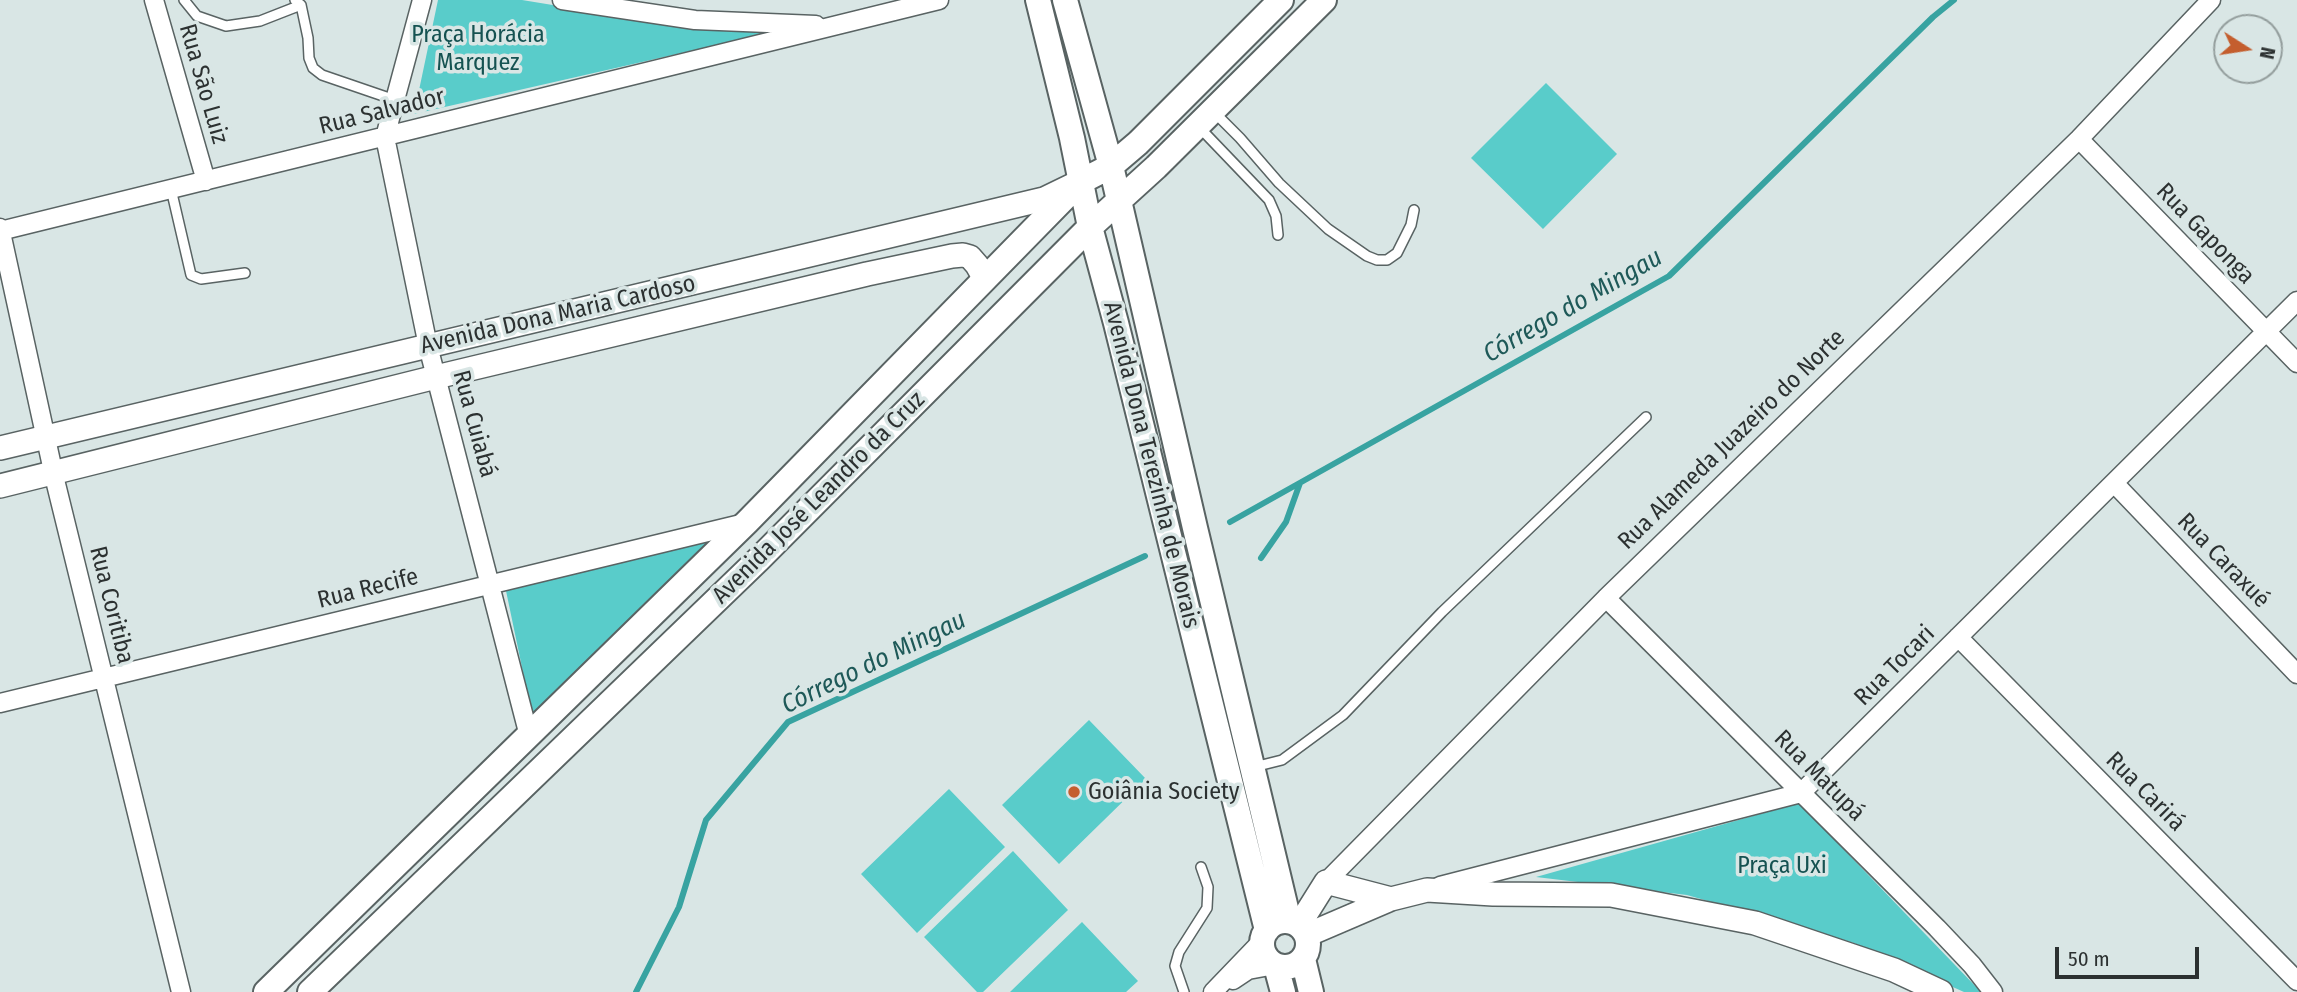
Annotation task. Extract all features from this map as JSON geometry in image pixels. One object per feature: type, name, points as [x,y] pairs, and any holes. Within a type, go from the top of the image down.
[{"type":"main road","name":"Avenida Dona Terezinha de Morais","points":[[1038,0],[1072,138],[1090,227],[1116,323],[1288,935],[1311,992]]},
{"type":"main road","name":"Avenida Dona Terezinha de Morais","points":[[1065,0],[1111,166],[1252,768],[1288,935]]},
{"type":"main road","points":[[1111,166],[1138,143],[1281,0]]},
{"type":"main road","name":"Avenida José Leandro da Cruz","points":[[310,992],[759,559],[1090,227],[1324,0]]},
{"type":"main road","name":"Avenida Dona Maria Cardoso","points":[[1080,182],[1111,166]]},
{"type":"main road","name":"Avenida José Leandro da Cruz","points":[[266,992],[747,522],[1080,182]]},
{"type":"main road","points":[[1283,992],[1276,965],[1290,967],[1288,935]]},
{"type":"street","name":"Rua São Luiz","points":[[154,0],[206,181]]},
{"type":"street","name":"Rua Cuiabá","points":[[422,0],[385,137],[428,346],[529,736]]},
{"type":"street","points":[[562,0],[695,20],[838,25]]},
{"type":"street","name":"Rua Salvador","points":[[0,230],[939,0]]},
{"type":"street","name":"Rua Alameda Juazeiro do Norte","points":[[1288,935],[1326,882],[1606,598],[2079,139],[2211,0]]},
{"type":"street","name":"Rua Gaponga","points":[[2079,139],[2297,363]]},
{"type":"street","name":"Avenida Dona Maria Cardoso","points":[[0,448],[1044,199],[1080,182]]},
{"type":"street","name":"Rua Coritiba","points":[[0,230],[54,472],[181,992]]},
{"type":"street","name":"Avenida Dona Maria Cardoso","points":[[0,486],[436,377],[952,256],[970,257],[985,278]]},
{"type":"street","name":"Rua Tocari","points":[[1801,793],[2297,301]]},
{"type":"street","name":"Rua Caraxué","points":[[2114,483],[2297,674]]},
{"type":"street","name":"Rua Recife","points":[[0,703],[747,522]]},
{"type":"street","name":"Rua Matupá","points":[[1606,598],[1937,928],[1993,992]]},
{"type":"street","name":"Rua Carirá","points":[[1958,637],[2297,981]]},
{"type":"street","points":[[1214,992],[1288,935],[1391,899],[1801,793]]},
{"type":"street","points":[[1326,882],[1391,899]]},
{"type":"street","points":[[1427,890],[1493,894],[1611,895],[1755,923],[1894,970],[1941,992]]},
{"type":"street","points":[[1214,992],[1248,970],[1276,965]]},
{"type":"lane","points":[[184,0],[197,16],[226,26],[260,22],[298,3],[313,68],[322,75],[395,100]]},
{"type":"lane","points":[[1205,118],[1328,229],[1367,256],[1387,260],[1397,253],[1411,225],[1414,210]]},
{"type":"lane","points":[[1205,118],[1269,200],[1276,216],[1278,235]]},
{"type":"lane","points":[[171,189],[191,275],[201,279],[245,273]]},
{"type":"lane","points":[[1252,768],[1282,760],[1343,715],[1442,612],[1646,417]]},
{"type":"lane","points":[[1184,992],[1175,966],[1179,952],[1206,908],[1208,887],[1201,867]]},
{"type":"green space","name":"Praça Horácia Marquez","points":[[438,0],[522,0],[675,25],[791,28],[414,114]]},
{"type":"green space","points":[[1546,83],[1617,154],[1543,229],[1471,158]]},
{"type":"green space","points":[[711,540],[533,720],[505,586]]},
{"type":"green space","name":"Goiânia Society","points":[[1089,720],[1146,779],[1059,864],[1002,805]]},
{"type":"green space","points":[[949,789],[1005,847],[917,933],[861,874]]},
{"type":"green space","name":"Praça Uxi","points":[[1799,803],[1981,992],[1964,992],[1854,943],[1687,895],[1536,877]]},
{"type":"green space","points":[[1013,851],[1068,910],[983,992],[977,992],[924,937]]},
{"type":"green space","points":[[1082,922],[1138,981],[1126,992],[1010,992]]},
{"type":"waterway","name":"Córrego do Mingau","points":[[1230,522],[1669,276],[1933,17],[1954,0]]},
{"type":"waterway","name":"Córrego do Mingau","points":[[1261,558],[1286,522],[1300,483]]},
{"type":"waterway","name":"Córrego do Mingau","points":[[636,992],[679,907],[706,820],[788,722],[1145,556]]},
{"type":"place","name":"Goiânia Society","points":[[1074,792]]}]
